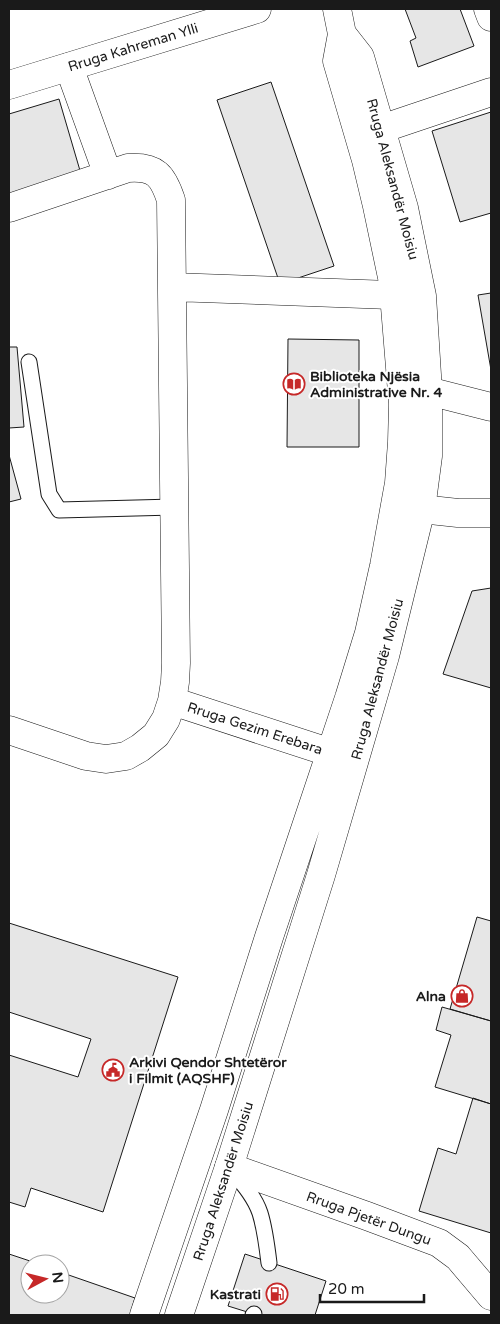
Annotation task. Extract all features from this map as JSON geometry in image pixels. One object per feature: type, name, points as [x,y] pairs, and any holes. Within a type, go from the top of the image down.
[{"type":"main road","name":"Rruga Kahreman Ylli","points":[[9,85],[256,9]]},
{"type":"main road","points":[[488,9],[491,17]]},
{"type":"main road","name":"Rruga Aleksandër Moisiu","points":[[144,1315],[214,1110],[269,936],[386,656],[421,509],[428,456],[428,391],[422,296],[404,208],[360,57],[339,21]]},
{"type":"main road","name":"Rruga Aleksandër Moisiu","points":[[179,1315],[229,1167],[322,875],[343,756],[384,566],[399,482],[403,404],[393,282],[366,160],[337,61],[339,21]]},
{"type":"main road","points":[[69,67],[108,175]]},
{"type":"main road","points":[[381,129],[491,92]]},
{"type":"main road","points":[[9,208],[128,168],[140,168],[154,172],[165,184],[171,200],[176,663],[172,701]]},
{"type":"main road","points":[[172,286],[422,296]]},
{"type":"main road","points":[[428,391],[491,407]]},
{"type":"main road","points":[[421,509],[458,513],[491,513]]},
{"type":"main road","name":"Rruga Gezim Erebara","points":[[9,730],[86,756],[106,759],[126,756],[156,735],[166,719],[172,701],[343,756]]},
{"type":"main road","name":"Rruga Pjetër Dungu","points":[[229,1167],[439,1243],[458,1257],[491,1296]]},
{"type":"lane","points":[[29,362],[50,494],[59,510],[174,507]]},
{"type":"lane","points":[[229,1167],[248,1190],[260,1211],[266,1236],[269,1263]]},
{"type":"building","points":[[405,9],[460,9],[474,46],[418,67],[410,41],[416,38]]},
{"type":"building","points":[[271,82],[334,266],[280,284],[217,100]]},
{"type":"building","points":[[59,99],[81,174],[9,196],[9,114]]},
{"type":"building","points":[[491,112],[491,213],[460,222],[432,131]]},
{"type":"building","points":[[491,293],[491,370],[478,295]]},
{"type":"building","points":[[288,339],[359,340],[359,447],[287,447]]},
{"type":"building","points":[[9,347],[17,347],[24,427],[9,428]]},
{"type":"building","points":[[9,455],[21,499],[9,502]]},
{"type":"building","points":[[491,588],[491,688],[443,674],[472,591]]},
{"type":"building","points":[[477,917],[491,921],[491,1021],[450,1009]]},
{"type":"building","points":[[9,923],[178,977],[103,1212],[31,1188],[25,1207],[9,1202],[9,1055],[78,1077],[91,1039],[9,1012]]},
{"type":"building","points":[[442,1007],[491,1021],[491,1104],[435,1087],[451,1035],[436,1030]]},
{"type":"building","points":[[473,1098],[491,1104],[491,1233],[419,1211],[438,1148],[456,1154]]},
{"type":"building","points":[[9,1254],[20,1258],[20,1304],[70,1304],[70,1275],[135,1298],[130,1315],[9,1315]]},
{"type":"building","name":"Kastrati","points":[[245,1254],[326,1281],[315,1315],[257,1315],[228,1306]]},
{"type":"place","name":"Biblioteka Njësia Administrative Nr. 4","points":[[294,384]]},
{"type":"place","name":"Alna","points":[[462,996]]},
{"type":"place","name":"Arkivi Qendor Shtetëror i Filmit (AQSHF)","points":[[113,1070]]},
{"type":"place","name":"Kastrati","points":[[277,1294]]}]
